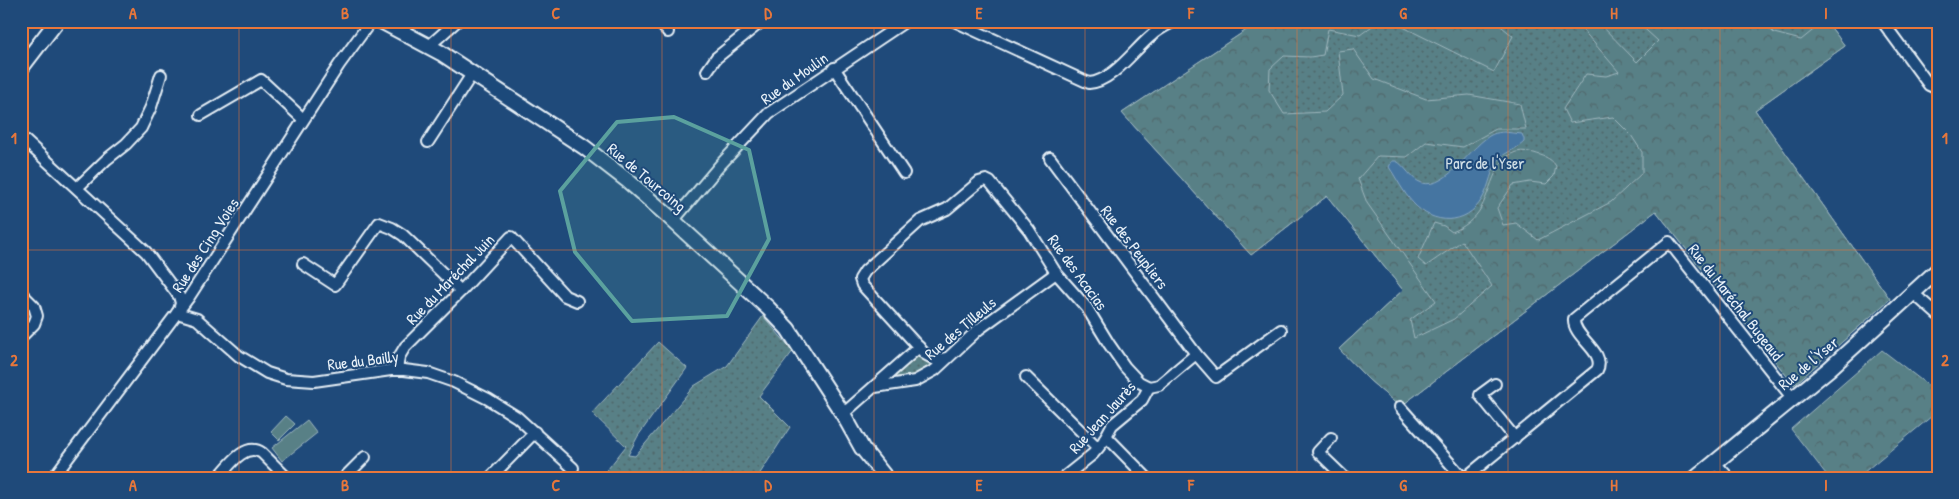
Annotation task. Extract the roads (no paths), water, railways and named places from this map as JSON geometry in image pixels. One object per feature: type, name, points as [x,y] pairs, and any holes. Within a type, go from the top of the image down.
[{"type":"main road","points":[[21,68],[57,21]]},
{"type":"main road","name":"Rue de Tourcoing","points":[[381,21],[429,46],[599,157],[674,221],[783,325],[804,353],[843,414],[862,448],[886,478]]},
{"type":"main road","name":"Rue de l'Yser","points":[[1696,478],[1848,352],[1938,270]]},
{"type":"main road","name":"Rue de Tourcoing","points":[[843,414],[871,446],[894,478]]},
{"type":"street","name":"Rue des Cinq Voies","points":[[53,478],[178,312],[303,120],[371,21]]},
{"type":"street","points":[[429,46],[457,21]]},
{"type":"street","points":[[658,21],[668,32]]},
{"type":"street","points":[[707,71],[716,58],[762,21]]},
{"type":"street","name":"Rue du Moulin","points":[[674,221],[721,164],[769,113],[906,21]]},
{"type":"street","points":[[954,21],[1089,83],[1108,77],[1156,32],[1175,21]]},
{"type":"street","points":[[1882,21],[1929,85],[1938,89]]},
{"type":"street","points":[[834,68],[904,173]]},
{"type":"street","points":[[428,142],[472,74]]},
{"type":"street","points":[[77,188],[141,128],[152,106],[161,75]]},
{"type":"street","points":[[201,115],[261,80],[303,120]]},
{"type":"street","points":[[21,137],[151,257],[179,296],[178,312]]},
{"type":"street","name":"Rue des Peupliers","points":[[1050,158],[1196,354]]},
{"type":"street","name":"Rue des Acacias","points":[[919,347],[862,285],[860,282],[862,276],[920,221],[947,209],[979,182],[986,180],[990,182],[1029,230],[1056,273],[1087,308],[1108,344],[1125,367],[1139,382],[1149,387]]},
{"type":"street","points":[[303,264],[335,285],[379,223],[403,235],[461,291]]},
{"type":"street","name":"Rue du Maréchal Juin","points":[[396,370],[399,357],[405,347],[511,237],[565,296],[577,301]]},
{"type":"street","name":"Rue du Maréchal Bugeaud","points":[[1464,478],[1598,368],[1598,359],[1575,328],[1574,319],[1669,242],[1793,399]]},
{"type":"street","name":"Rue des Tilleuls","points":[[875,387],[918,380],[935,370],[979,329],[1056,273]]},
{"type":"street","points":[[1913,293],[1938,315]]},
{"type":"street","points":[[21,294],[34,306],[37,316],[34,324],[21,337]]},
{"type":"street","name":"Rue du Bailly","points":[[178,312],[198,319],[239,356],[267,373],[286,380],[314,381],[396,370],[428,373],[454,382],[505,409],[535,432],[573,468]]},
{"type":"street","points":[[1196,354],[1216,377],[1281,330]]},
{"type":"street","points":[[919,347],[932,359],[947,358]]},
{"type":"street","name":"Rue des Tilleuls","points":[[843,414],[919,347]]},
{"type":"street","name":"Rue Jean Jaurès","points":[[1062,478],[1088,459],[1098,448],[1116,421],[1142,400],[1149,387],[1159,385],[1196,354]]},
{"type":"street","points":[[1026,377],[1098,448]]},
{"type":"street","points":[[1495,384],[1480,395],[1515,438]]},
{"type":"street","points":[[1400,408],[1464,478]]},
{"type":"street","points":[[490,478],[535,432]]},
{"type":"street","points":[[1106,436],[1147,478]]},
{"type":"street","points":[[1331,438],[1318,452],[1345,478]]},
{"type":"street","points":[[218,478],[242,454],[250,450],[258,450],[262,453],[287,478]]},
{"type":"street","points":[[344,478],[364,457]]},
{"type":"street","points":[[1715,463],[1728,478]]},
{"type":"water","points":[[1504,132],[1522,134],[1524,142],[1501,157],[1497,162],[1482,199],[1475,208],[1458,218],[1439,219],[1421,210],[1406,194],[1389,167],[1392,161],[1396,161],[1418,181],[1432,183],[1441,180],[1450,173],[1485,139],[1493,134]]},
{"type":"park label","name":"Parc de l'Yser","points":[[1485,163]]}]
